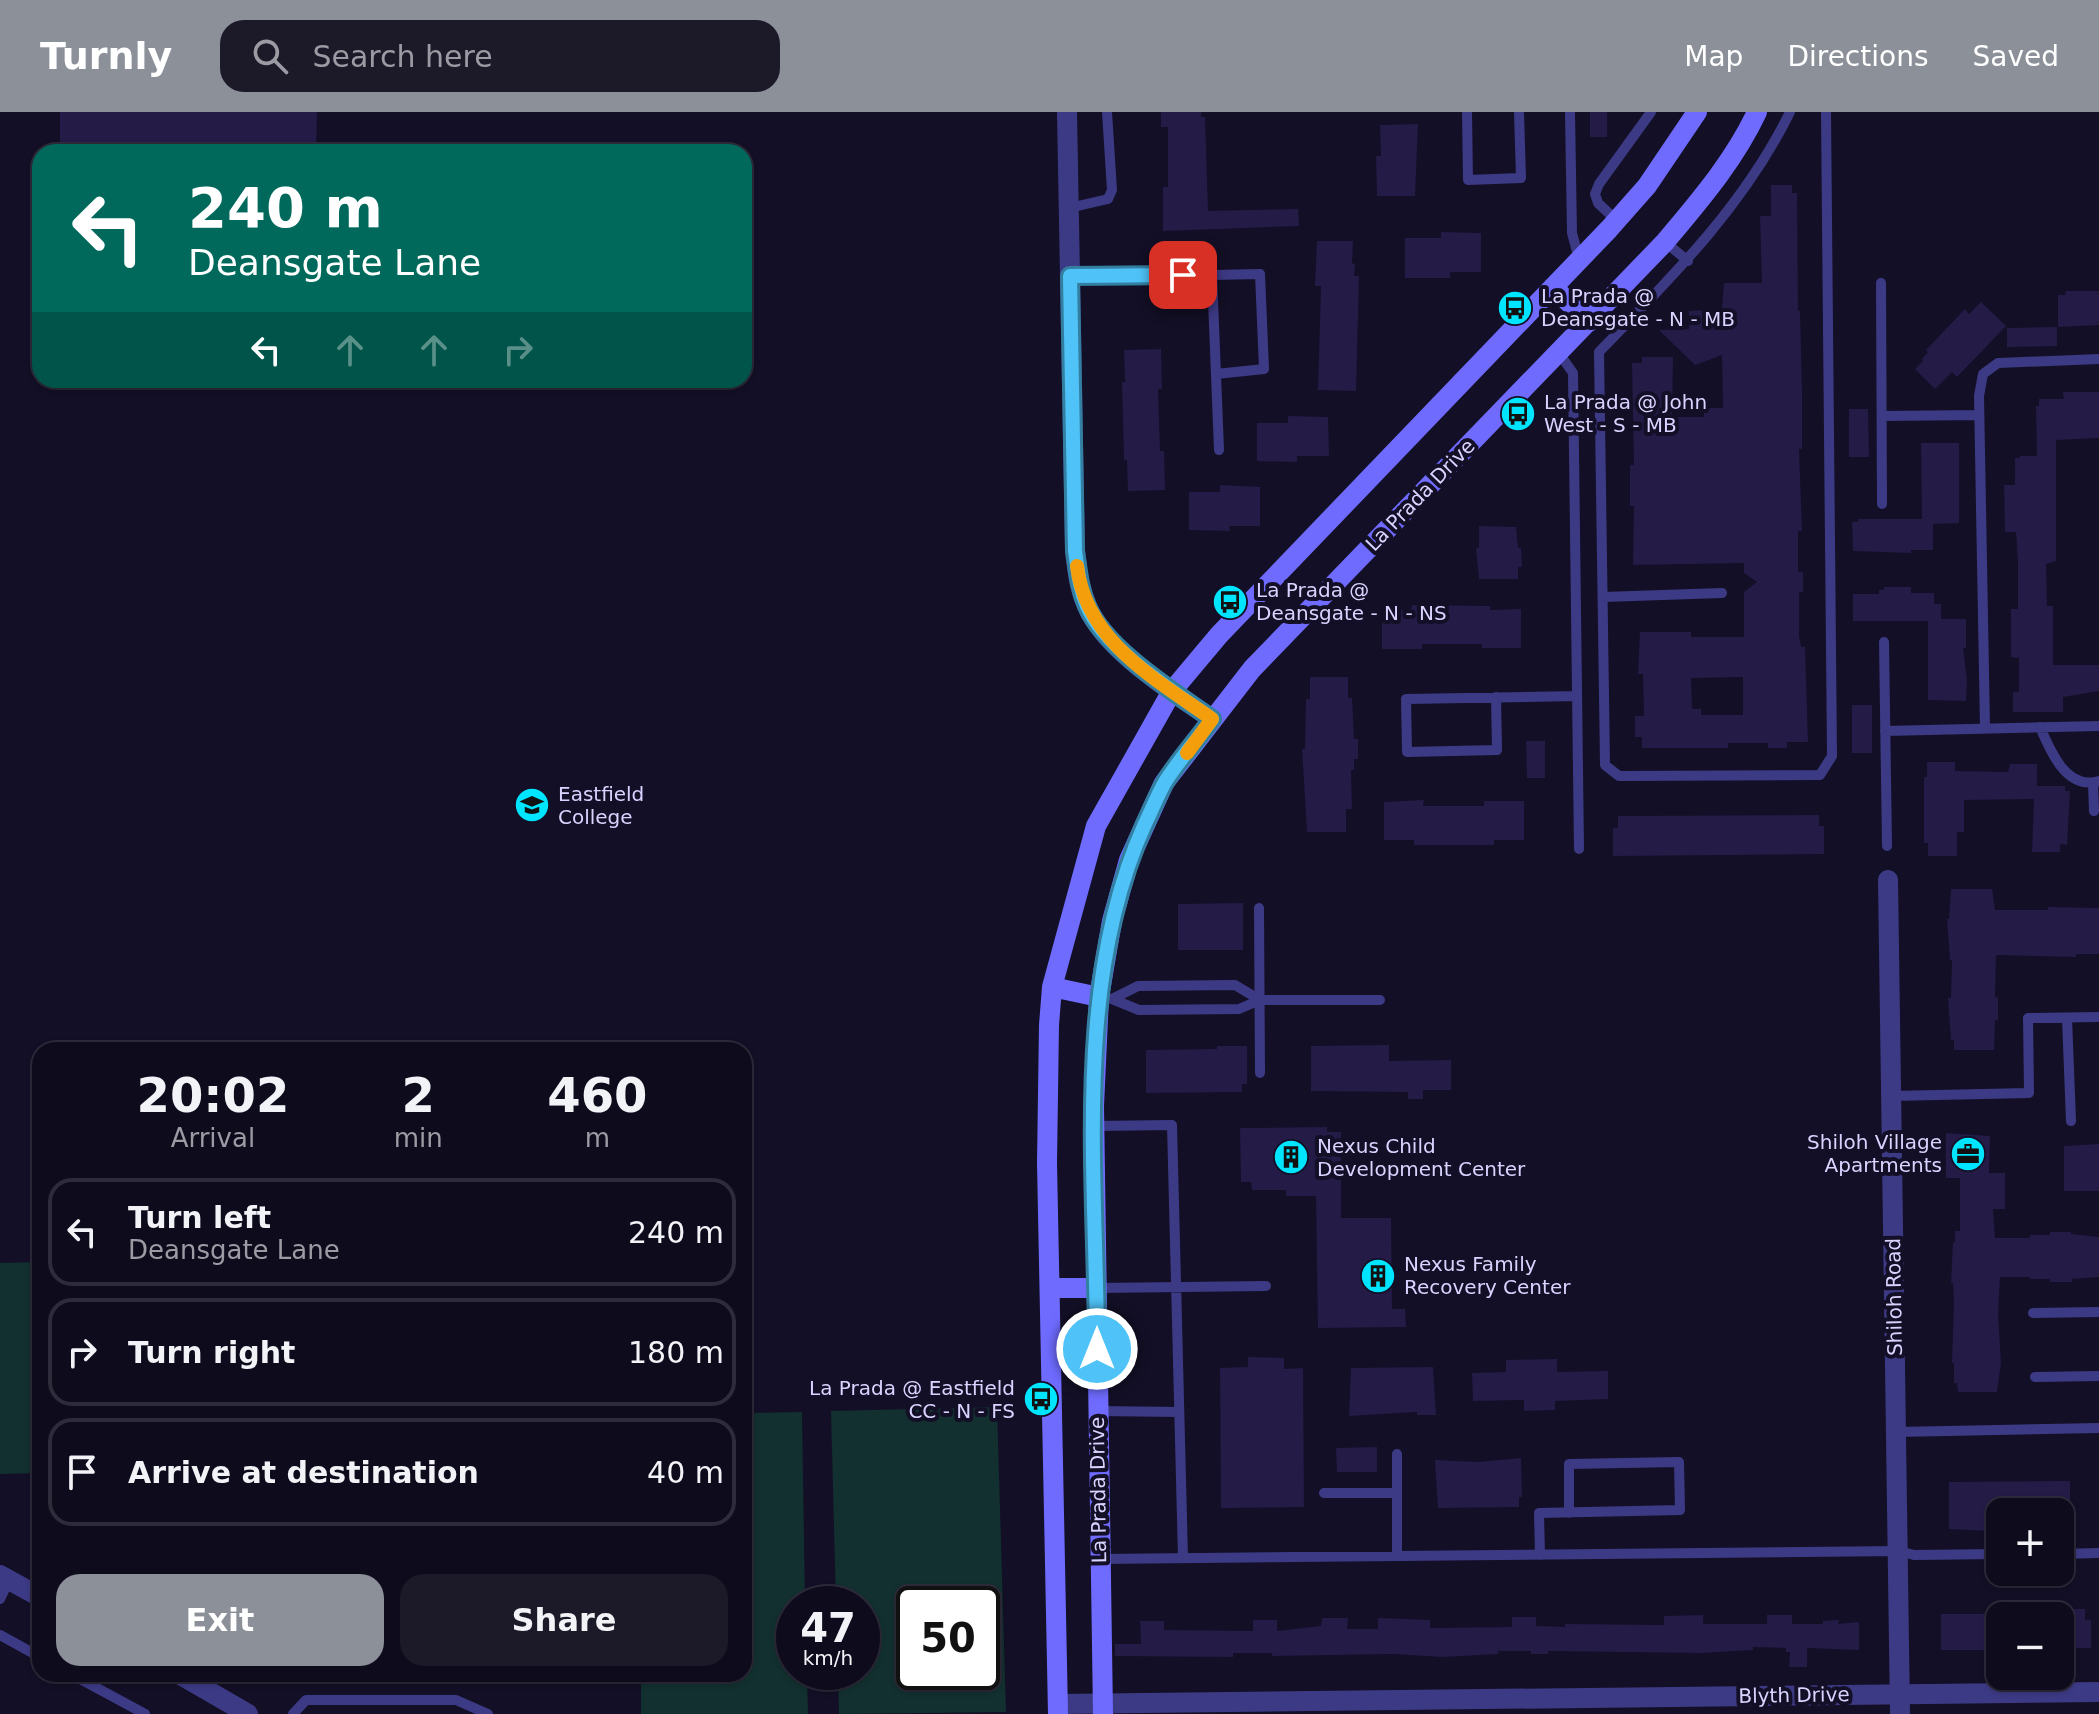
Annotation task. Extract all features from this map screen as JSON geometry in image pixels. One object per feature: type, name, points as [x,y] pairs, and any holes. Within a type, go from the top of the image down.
[{"type":"main road","points":[[1058,1709],[1047,1163],[1052,987],[1063,937],[1096,826],[1172,691],[1262,589],[1579,261],[1647,186],[1697,112]]},
{"type":"main road","name":"La Prada Drive","points":[[1103,1709],[1094,1126],[1112,921],[1129,860],[1164,783],[1252,669],[1665,242],[1715,182],[1744,140],[1757,112]]},
{"type":"main road","points":[[1553,287],[1589,322]]},
{"type":"main road","points":[[1052,987],[1105,998]]},
{"type":"main road","points":[[1050,1288],[1097,1288]]},
{"type":"street","points":[[1067,112],[1075,551],[1079,583],[1100,629],[1116,646],[1212,719]]},
{"type":"street","name":"Shiloh Road","points":[[1888,880],[1900,1704]]},
{"type":"street","points":[[5,1577],[32,1592]]},
{"type":"street","points":[[192,1682],[241,1712]]},
{"type":"street","name":"Blyth Drive","points":[[1058,1709],[1900,1704],[2099,1692]]},
{"type":"lane","points":[[1069,208],[1108,199],[1112,190],[1107,112]]},
{"type":"lane","points":[[1467,112],[1468,180],[1521,178],[1519,112]]},
{"type":"lane","points":[[1570,112],[1572,233],[1579,261]]},
{"type":"lane","points":[[1616,220],[1598,203],[1595,194],[1651,112]]},
{"type":"lane","points":[[1790,112],[1774,144],[1729,211],[1688,261],[1599,352],[1605,765],[1619,776],[1820,775],[1832,756],[1826,112]]},
{"type":"lane","points":[[1665,242],[1688,261]]},
{"type":"lane","points":[[1070,276],[1260,274],[1264,369],[1216,374]]},
{"type":"lane","points":[[1212,275],[1219,450]]},
{"type":"lane","points":[[1881,283],[1882,504]]},
{"type":"lane","points":[[1559,353],[1573,373],[1579,849]]},
{"type":"lane","points":[[1985,728],[1979,415],[1983,374],[1998,363],[2099,359]]},
{"type":"lane","points":[[1882,416],[1979,415]]},
{"type":"lane","points":[[1603,597],[1722,593]]},
{"type":"lane","points":[[1884,642],[1887,846]]},
{"type":"lane","points":[[1496,697],[1497,750],[1407,752],[1406,699],[1496,697],[1577,696]]},
{"type":"lane","points":[[1885,731],[2099,726]]},
{"type":"lane","points":[[2040,727],[2054,759],[2070,777],[2096,782],[2094,811]]},
{"type":"lane","points":[[1259,908],[1260,1073]]},
{"type":"lane","points":[[1105,998],[1138,986],[1235,985],[1260,1000]]},
{"type":"lane","points":[[1105,998],[1139,1010],[1239,1009],[1260,1000],[1380,1000]]},
{"type":"lane","points":[[1891,1096],[2029,1093],[2028,1018],[2099,1017]]},
{"type":"lane","points":[[2067,1018],[2071,1121]]},
{"type":"lane","points":[[1094,1126],[1172,1125],[1183,1558]]},
{"type":"lane","points":[[1097,1288],[1266,1286]]},
{"type":"lane","points":[[2033,1313],[2099,1312]]},
{"type":"lane","points":[[2035,1377],[2099,1376]]},
{"type":"lane","points":[[1097,1411],[1179,1412]]},
{"type":"lane","points":[[1896,1432],[2099,1428]]},
{"type":"lane","points":[[1397,1454],[1397,1556]]},
{"type":"lane","points":[[1540,1555],[1539,1513],[1569,1513],[1680,1510],[1679,1462],[1569,1464],[1569,1513]]},
{"type":"lane","points":[[1324,1493],[1397,1493]]},
{"type":"lane","points":[[1099,1559],[1899,1551],[1914,1555],[1986,1554]]},
{"type":"lane","points":[[2074,1554],[2099,1553]]},
{"type":"lane","points":[[0,1599],[5,1577]]},
{"type":"lane","points":[[0,1635],[32,1653]]},
{"type":"lane","points":[[86,1682],[144,1714]]},
{"type":"lane","points":[[293,1714],[306,1700],[375,1699],[456,1700],[488,1714]]},
{"type":"green space","points":[[32,1262],[32,1473],[0,1474],[0,1263]]},
{"type":"green space","points":[[997,1407],[1006,1712],[839,1714],[838,1690],[880,1690],[880,1586],[836,1586],[831,1411]]},
{"type":"green space","points":[[802,1412],[805,1586],[776,1586],[776,1690],[807,1690],[808,1714],[641,1714],[641,1682],[752,1682],[752,1413]]},
{"type":"building","points":[[60,112],[317,112],[316,144],[60,144]]},
{"type":"building","points":[[1161,112],[1201,112],[1201,117],[1205,117],[1208,211],[1298,209],[1299,226],[1163,231],[1163,187],[1168,187],[1168,127],[1161,127]]},
{"type":"building","points":[[1590,112],[1607,112],[1607,137],[1590,137]]},
{"type":"building","points":[[1418,124],[1415,196],[1377,196],[1376,156],[1381,156],[1380,125]]},
{"type":"building","points":[[1771,185],[1792,185],[1792,193],[1797,193],[1802,392],[1802,449],[1799,449],[1802,531],[1798,531],[1798,572],[1803,572],[1803,592],[1799,592],[1799,636],[1801,647],[1805,647],[1808,742],[1787,742],[1787,748],[1768,748],[1768,743],[1728,743],[1728,748],[1642,748],[1642,737],[1635,737],[1635,716],[1644,716],[1643,674],[1638,674],[1640,632],[1691,632],[1691,637],[1744,637],[1744,592],[1757,582],[1744,573],[1744,563],[1633,565],[1634,506],[1630,506],[1630,465],[1634,465],[1632,363],[1642,363],[1642,357],[1673,357],[1672,417],[1704,417],[1704,408],[1723,408],[1722,355],[1695,365],[1659,330],[1689,329],[1689,311],[1722,309],[1724,283],[1762,283],[1760,216],[1771,216]],"holes":[[[1743,677],[1743,715],[1701,715],[1701,709],[1692,709],[1691,678]]]},
{"type":"building","points":[[1441,232],[1481,233],[1481,272],[1450,272],[1450,278],[1405,278],[1405,238],[1441,238]]},
{"type":"building","points":[[1317,241],[1353,241],[1354,276],[1359,276],[1356,391],[1318,390],[1321,286],[1315,286]]},
{"type":"building","points":[[2066,291],[2099,291],[2099,325],[2058,327],[2058,295],[2065,295]]},
{"type":"building","points":[[1981,302],[2006,326],[1957,377],[1952,372],[1935,389],[1915,369],[1923,361],[1928,352],[1926,350],[1965,309],[1969,314]]},
{"type":"building","points":[[2057,327],[2057,346],[2007,347],[2007,328]]},
{"type":"building","points":[[1161,349],[1162,389],[1158,389],[1165,490],[1128,491],[1127,460],[1124,460],[1124,350]]},
{"type":"building","points":[[2063,392],[2099,392],[2099,438],[2056,440],[2056,561],[2046,564],[2047,606],[2053,606],[2053,665],[2099,665],[2099,691],[2063,697],[2063,712],[2013,712],[2013,692],[2019,692],[2019,658],[2011,657],[2011,609],[2018,609],[2018,561],[2016,532],[2005,532],[2004,485],[2015,485],[2015,458],[2037,456],[2036,406],[2039,406],[2039,399],[2064,399]]},
{"type":"building","points":[[1849,409],[1868,409],[1869,457],[1849,457]]},
{"type":"building","points":[[1288,416],[1328,417],[1329,456],[1297,456],[1297,462],[1257,461],[1257,423],[1288,423]]},
{"type":"building","points":[[1921,443],[1959,443],[1959,523],[1933,524],[1933,550],[1911,550],[1911,553],[1853,551],[1852,522],[1858,522],[1858,519],[1922,519]]},
{"type":"building","points":[[1220,485],[1260,487],[1260,526],[1229,526],[1230,531],[1189,530],[1189,492],[1220,492]]},
{"type":"building","points":[[1479,526],[1516,527],[1522,567],[1518,567],[1518,579],[1479,579],[1476,548],[1479,548]]},
{"type":"building","points":[[1884,587],[1911,587],[1911,593],[1934,593],[1934,604],[1941,604],[1941,619],[1966,619],[1966,648],[1963,648],[1966,701],[1928,700],[1928,621],[1853,621],[1853,594],[1879,594]]},
{"type":"building","points":[[1412,605],[1521,609],[1521,648],[1482,648],[1482,644],[1422,644],[1422,649],[1382,649],[1382,611],[1411,610]]},
{"type":"building","points":[[1310,677],[1348,677],[1348,698],[1352,698],[1358,759],[1354,759],[1354,770],[1351,770],[1352,809],[1346,809],[1346,832],[1307,832],[1302,749],[1305,749],[1306,699],[1310,699]]},
{"type":"building","points":[[1852,705],[1872,705],[1872,753],[1852,753]]},
{"type":"building","points":[[1526,741],[1545,741],[1545,778],[1527,778]]},
{"type":"building","points":[[1927,762],[1955,762],[1955,771],[2008,772],[2010,764],[2037,764],[2037,786],[2065,786],[2065,791],[2070,791],[2067,845],[2060,844],[2060,852],[2032,852],[2034,799],[1964,800],[1964,832],[1957,832],[1957,856],[1928,856],[1928,843],[1924,843],[1924,777],[1927,777]]},
{"type":"building","points":[[1424,800],[1423,806],[1484,806],[1484,801],[1524,801],[1524,840],[1494,840],[1494,845],[1414,845],[1414,840],[1384,840],[1384,802]]},
{"type":"building","points":[[1819,815],[1819,826],[1824,826],[1824,854],[1613,856],[1613,828],[1618,828],[1618,816]]},
{"type":"building","points":[[1951,889],[1992,889],[1995,910],[2099,908],[2099,954],[2076,954],[2076,957],[1996,955],[1998,1020],[1995,1020],[1994,1050],[1954,1050],[1954,1040],[1951,1040],[1948,998],[1951,998],[1952,960],[1947,919]]},
{"type":"building","points":[[1243,903],[1243,950],[1178,950],[1178,904]]},
{"type":"building","points":[[1389,1045],[1389,1061],[1451,1060],[1451,1090],[1423,1090],[1423,1099],[1408,1099],[1408,1092],[1311,1091],[1311,1046]]},
{"type":"building","points":[[1217,1046],[1247,1046],[1247,1084],[1242,1084],[1242,1092],[1146,1093],[1146,1050],[1217,1049]]},
{"type":"building","points":[[1327,1127],[1327,1132],[1341,1132],[1341,1218],[1391,1218],[1392,1309],[1405,1309],[1406,1327],[1318,1328],[1316,1196],[1286,1196],[1286,1190],[1252,1190],[1251,1182],[1241,1182],[1240,1128]]},
{"type":"building","points":[[1946,1133],[1990,1136],[1989,1173],[2005,1173],[2005,1209],[1993,1209],[1995,1238],[2030,1238],[2030,1235],[2050,1235],[2050,1232],[2099,1237],[2099,1277],[2050,1282],[2050,1279],[2030,1277],[2000,1277],[1998,1315],[2001,1363],[1997,1392],[1958,1392],[1957,1383],[1954,1383],[1954,1301],[1951,1283],[1953,1242],[1955,1231],[1960,1231],[1960,1178],[1946,1178]]},
{"type":"building","points":[[2099,1144],[2099,1191],[2064,1191],[2064,1146]]},
{"type":"building","points":[[1248,1357],[1284,1358],[1284,1369],[1303,1368],[1304,1507],[1221,1508],[1220,1368],[1248,1367]]},
{"type":"building","points":[[1557,1359],[1557,1372],[1608,1371],[1608,1399],[1555,1401],[1555,1410],[1524,1411],[1524,1400],[1473,1401],[1472,1373],[1506,1372],[1506,1360]]},
{"type":"building","points":[[1433,1367],[1436,1415],[1417,1415],[1417,1412],[1349,1416],[1351,1368]]},
{"type":"building","points":[[1377,1447],[1377,1472],[1337,1472],[1336,1448]]},
{"type":"building","points":[[1521,1458],[1522,1497],[1519,1497],[1519,1507],[1438,1508],[1435,1460],[1478,1462]]},
{"type":"building","points":[[2070,1481],[2070,1498],[1986,1498],[1986,1531],[1949,1529],[1949,1482]]},
{"type":"building","points":[[2074,1609],[2085,1609],[2085,1620],[2091,1620],[2091,1648],[2074,1648]]},
{"type":"building","points":[[1941,1614],[1984,1614],[1984,1650],[1941,1650]]},
{"type":"building","points":[[1703,1615],[1703,1624],[1767,1624],[1767,1615],[1792,1615],[1792,1624],[1823,1624],[1823,1621],[1839,1620],[1838,1624],[1859,1622],[1859,1650],[1807,1648],[1807,1667],[1789,1667],[1790,1652],[1786,1652],[1786,1648],[1753,1647],[1753,1650],[1701,1653],[1548,1651],[1548,1654],[1531,1654],[1531,1651],[1498,1651],[1498,1654],[1443,1657],[1393,1654],[1272,1656],[1272,1653],[1233,1653],[1233,1657],[1115,1656],[1115,1644],[1141,1644],[1140,1621],[1164,1621],[1164,1630],[1253,1631],[1253,1620],[1277,1620],[1277,1631],[1321,1626],[1322,1618],[1348,1618],[1347,1629],[1378,1629],[1378,1618],[1430,1620],[1430,1628],[1512,1627],[1512,1617],[1536,1617],[1536,1626],[1565,1627],[1565,1624],[1664,1625],[1664,1616]]},
{"type":"slow traffic","points":[[1077,566],[1088,608],[1100,629],[1116,646],[1172,691],[1212,719],[1187,753]]},
{"type":"place","name":"La Prada @ Deansgate - N - MB","points":[[1515,308]]},
{"type":"place","name":"La Prada @ John West - S - MB","points":[[1518,414]]},
{"type":"place","name":"La Prada @ Deansgate - N - NS","points":[[1230,602]]},
{"type":"place","name":"Eastfield College","points":[[532,805]]},
{"type":"place","name":"Shiloh Village Apartments","points":[[1968,1154]]},
{"type":"place","name":"Nexus Child Development Center","points":[[1291,1157]]},
{"type":"place","name":"Nexus Family Recovery Center","points":[[1378,1276]]},
{"type":"place","name":"La Prada @ Eastfield CC - N - FS","points":[[1041,1399]]},
{"type":"route","points":[[1097,1349],[1094,1106],[1099,997],[1112,921],[1129,860],[1164,783],[1212,719],[1116,646],[1100,629],[1079,583],[1075,551],[1070,276],[1183,275]]}]
